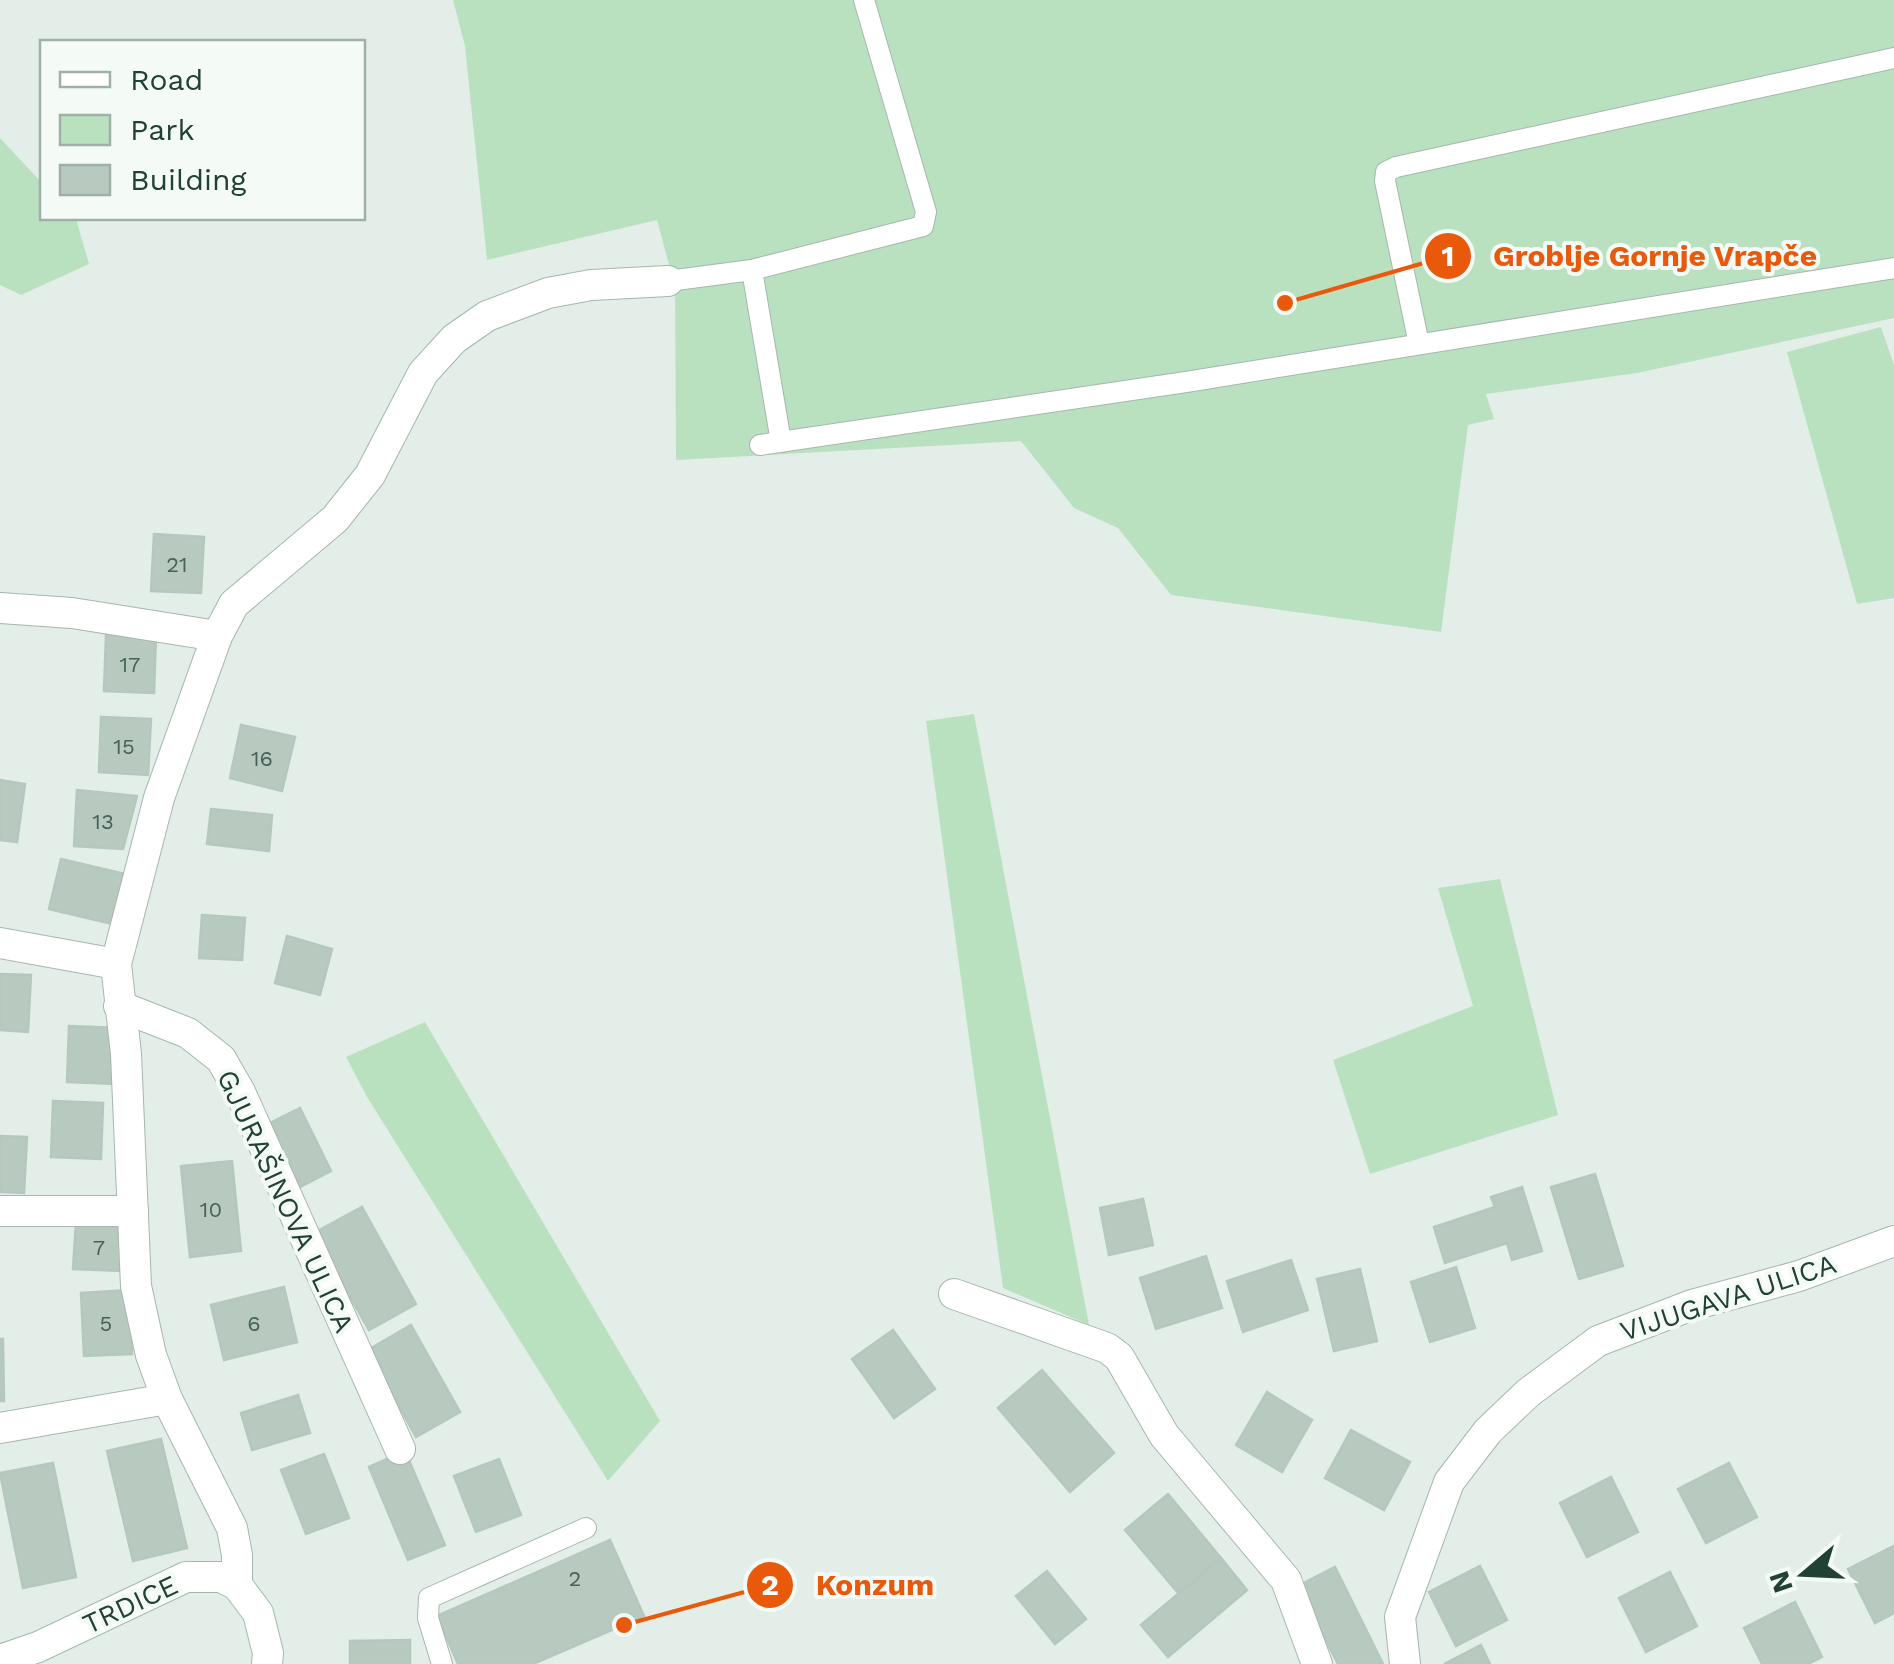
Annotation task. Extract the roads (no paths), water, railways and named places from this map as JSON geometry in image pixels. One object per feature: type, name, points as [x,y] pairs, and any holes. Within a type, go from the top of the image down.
[{"type":"street","points":[[267,1664],[258,1613],[237,1586],[232,1528],[167,1399],[152,1356],[136,1286],[126,1054],[116,964],[158,798],[217,636],[234,604],[335,519],[370,475],[423,373],[454,339],[487,316],[548,293],[592,284],[668,281]]},
{"type":"street","points":[[0,608],[72,613],[217,636]]},
{"type":"street","points":[[0,944],[116,964]]},
{"type":"street","name":"GJURAŠINOVA ULICA","points":[[119,1006],[188,1034],[220,1060],[240,1092],[400,1448]]},
{"type":"street","points":[[0,1210],[133,1210]]},
{"type":"street","name":"VIJUGAVA ULICA","points":[[1406,1664],[1400,1617],[1449,1482],[1488,1431],[1528,1393],[1598,1341],[1692,1306],[1799,1276],[1894,1242]]},
{"type":"street","points":[[954,1294],[1108,1348],[1119,1357],[1164,1435],[1286,1580],[1317,1664]]},
{"type":"street","points":[[0,1428],[167,1399]]},
{"type":"street","name":"TRDICE","points":[[0,1660],[38,1647],[186,1577],[221,1578],[237,1586]]},
{"type":"lane","points":[[668,281],[752,270],[923,226],[926,212],[864,0]]},
{"type":"lane","points":[[1419,344],[1386,172],[1894,58]]},
{"type":"lane","points":[[752,270],[770,443],[1894,268]]},
{"type":"lane","points":[[442,1664],[428,1618],[428,1598],[586,1528]]},
{"type":"place","name":"Groblje Gornje Vrapče","points":[[1285,303]]},
{"type":"place","name":"Konzum","points":[[624,1625]]}]
